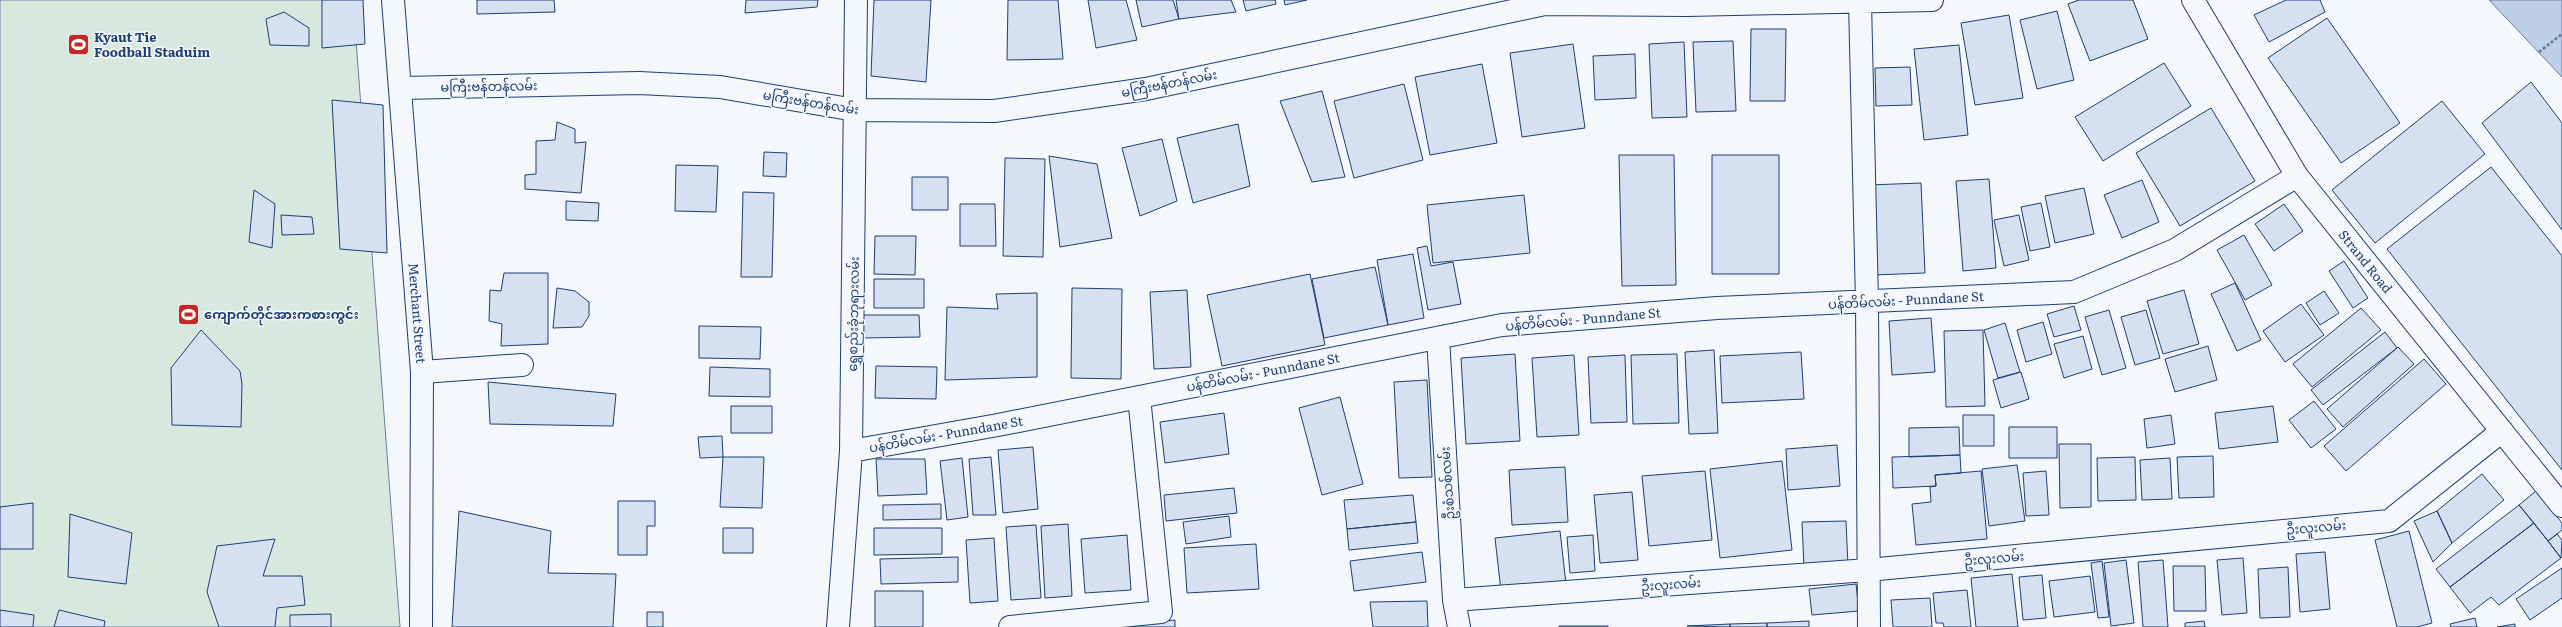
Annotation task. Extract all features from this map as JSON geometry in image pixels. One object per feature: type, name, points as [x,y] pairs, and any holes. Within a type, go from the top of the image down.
[{"type":"street","name":"Merchant Street","points":[[394,0],[422,372],[421,627]]},
{"type":"street","name":"ရွှေစည်းခုံဘုရားလမ်း","points":[[838,627],[851,451],[856,0]]},
{"type":"street","name":"မကြီးဗန်တန်လမ်း","points":[[401,88],[639,83],[720,87],[855,110],[994,111],[1146,89],[1544,2],[1860,2],[1932,0]]},
{"type":"street","name":"Strand Road","points":[[2193,0],[2297,176],[2562,506]]},
{"type":"street","points":[[1860,2],[1867,302],[1869,627]]},
{"type":"street","name":"ပန်တိမ်လမ်း - Punndane St","points":[[851,451],[998,425],[1510,325],[1717,308],[2074,292],[2175,250],[2297,176]]},
{"type":"street","name":"ဦးစံသစ်လမ်း","points":[[1438,338],[1454,600],[1459,627]]},
{"type":"street","points":[[422,372],[522,365]]},
{"type":"street","points":[[1010,627],[1162,612],[1139,397]]},
{"type":"street","name":"ဦးလူးလမ်း","points":[[1454,600],[1868,570],[2389,520],[2502,431]]},
{"type":"path","points":[[2539,52],[2562,34]]},
{"type":"shaded area","name":"ကျောက်တိုင်အားကစားကွင်း","points":[[0,0],[353,0],[400,627],[0,627]]},
{"type":"water","points":[[2489,0],[2562,0],[2562,77]]},
{"type":"building","points":[[322,0],[363,0],[365,44],[322,48]]},
{"type":"building","points":[[477,0],[554,0],[555,12],[477,14]]},
{"type":"building","points":[[746,0],[818,0],[817,7],[745,13]]},
{"type":"building","points":[[874,0],[931,0],[926,82],[871,76]]},
{"type":"building","points":[[1008,0],[1058,0],[1063,59],[1007,60]]},
{"type":"building","points":[[1088,0],[1126,0],[1137,40],[1096,48]]},
{"type":"building","points":[[1136,0],[1173,0],[1179,19],[1142,27]]},
{"type":"building","points":[[1176,0],[1231,0],[1236,12],[1179,19]]},
{"type":"building","points":[[1243,0],[1275,0],[1276,4],[1246,11]]},
{"type":"building","points":[[1284,0],[1307,0],[1285,5]]},
{"type":"building","points":[[2079,0],[2133,0],[2148,39],[2090,61],[2068,4]]},
{"type":"building","points":[[2286,0],[2320,0],[2325,12],[2269,42],[2254,15]]},
{"type":"building","points":[[2057,11],[2074,80],[2037,89],[2020,20]]},
{"type":"building","points":[[284,12],[309,28],[309,46],[270,45],[266,19]]},
{"type":"building","points":[[2009,15],[2023,98],[1975,105],[1961,23]]},
{"type":"building","points":[[2327,18],[2400,123],[2341,163],[2268,58]]},
{"type":"building","points":[[1751,29],[1786,29],[1785,101],[1750,101]]},
{"type":"building","points":[[1733,41],[1736,111],[1696,112],[1693,42]]},
{"type":"building","points":[[1684,42],[1687,117],[1652,118],[1649,44]]},
{"type":"building","points":[[1573,44],[1585,128],[1522,137],[1510,53]]},
{"type":"building","points":[[1959,45],[1968,135],[1924,140],[1914,49]]},
{"type":"building","points":[[1635,54],[1636,98],[1595,100],[1593,56]]},
{"type":"building","points":[[2164,63],[2191,106],[2103,161],[2075,117]]},
{"type":"building","points":[[1482,64],[1497,143],[1430,155],[1415,77]]},
{"type":"building","points":[[1910,67],[1912,105],[1876,106],[1875,68]]},
{"type":"building","points":[[2531,82],[2562,123],[2562,230],[2482,123]]},
{"type":"building","points":[[1404,84],[1423,160],[1354,178],[1334,101]]},
{"type":"building","points":[[1322,91],[1345,177],[1312,182],[1280,101]]},
{"type":"building","points":[[332,100],[383,105],[387,253],[340,249]]},
{"type":"building","points":[[2442,101],[2485,154],[2375,243],[2332,190]]},
{"type":"building","points":[[2211,108],[2255,181],[2180,226],[2136,153]]},
{"type":"building","points":[[557,122],[575,129],[575,143],[586,142],[581,193],[525,189],[525,175],[536,174],[536,141],[555,140]]},
{"type":"building","points":[[1238,124],[1250,186],[1193,203],[1177,138]]},
{"type":"building","points":[[1162,139],[1177,201],[1140,216],[1122,148]]},
{"type":"building","points":[[764,152],[787,153],[786,177],[763,176]]},
{"type":"building","points":[[1619,155],[1674,155],[1676,285],[1622,286]]},
{"type":"building","points":[[1712,155],[1779,155],[1779,274],[1712,274]]},
{"type":"building","points":[[1049,156],[1097,164],[1112,238],[1060,247]]},
{"type":"building","points":[[1005,158],[1045,159],[1043,257],[1003,256]]},
{"type":"building","points":[[676,165],[718,166],[716,212],[675,211]]},
{"type":"building","points":[[2491,167],[2562,256],[2562,470],[2387,249]]},
{"type":"building","points":[[912,177],[948,177],[948,210],[912,210]]},
{"type":"building","points":[[1989,179],[1996,268],[1963,271],[1956,181]]},
{"type":"building","points":[[2142,180],[2159,222],[2122,238],[2104,195]]},
{"type":"building","points":[[1921,183],[1925,273],[1873,275],[1869,185]]},
{"type":"building","points":[[2084,188],[2094,234],[2055,243],[2045,196]]},
{"type":"building","points":[[254,190],[275,204],[272,248],[249,242]]},
{"type":"building","points":[[743,192],[774,193],[772,277],[741,277]]},
{"type":"building","points":[[1524,195],[1530,253],[1433,263],[1427,205]]},
{"type":"building","points":[[566,201],[599,203],[598,221],[566,220]]},
{"type":"building","points":[[2041,203],[2050,247],[2030,251],[2021,207]]},
{"type":"building","points":[[960,204],[995,204],[996,246],[960,246]]},
{"type":"building","points":[[2284,204],[2303,231],[2274,251],[2255,224]]},
{"type":"building","points":[[281,215],[312,217],[314,234],[282,235]]},
{"type":"building","points":[[2019,215],[2029,260],[2004,266],[1994,220]]},
{"type":"building","points":[[2244,235],[2272,285],[2245,300],[2217,250]]},
{"type":"building","points":[[875,236],[916,236],[915,275],[874,274]]},
{"type":"building","points":[[1427,246],[1431,266],[1453,262],[1461,304],[1428,310],[1417,248]]},
{"type":"building","points":[[1413,254],[1424,318],[1388,325],[1377,260]]},
{"type":"building","points":[[2344,261],[2368,298],[2353,308],[2329,271]]},
{"type":"building","points":[[1375,267],[1388,325],[1324,338],[1312,279]]},
{"type":"building","points":[[504,273],[548,273],[548,344],[501,346],[502,324],[489,321],[490,290],[501,291]]},
{"type":"building","points":[[1310,274],[1325,345],[1222,366],[1207,295]]},
{"type":"building","points":[[874,279],[924,279],[924,308],[874,308]]},
{"type":"building","points":[[2235,283],[2261,340],[2237,351],[2211,294]]},
{"type":"building","points":[[557,288],[575,291],[589,302],[589,316],[582,327],[553,328]]},
{"type":"building","points":[[1072,288],[1122,289],[1121,379],[1071,378]]},
{"type":"building","points":[[1187,290],[1191,367],[1154,369],[1150,292]]},
{"type":"building","points":[[2184,290],[2199,344],[2163,354],[2147,301]]},
{"type":"building","points":[[2324,291],[2339,313],[2320,325],[2306,303]]},
{"type":"building","points":[[1037,293],[1037,377],[945,380],[947,307],[998,309],[996,294]]},
{"type":"building","points":[[2301,304],[2324,335],[2285,362],[2263,331]]},
{"type":"building","points":[[2074,306],[2081,330],[2054,337],[2047,314]]},
{"type":"building","points":[[2361,308],[2381,330],[2312,387],[2293,364]]},
{"type":"building","points":[[2109,310],[2126,368],[2102,375],[2085,317]]},
{"type":"building","points":[[2146,310],[2160,358],[2135,365],[2121,317]]},
{"type":"building","points":[[862,315],[919,315],[920,337],[862,338]]},
{"type":"building","points":[[1931,318],[1935,372],[1892,375],[1889,321]]},
{"type":"building","points":[[2043,322],[2052,354],[2026,362],[2017,330]]},
{"type":"building","points":[[2005,323],[2020,372],[1998,378],[1984,330]]},
{"type":"building","points":[[699,326],[761,327],[760,359],[699,358]]},
{"type":"building","points":[[201,330],[240,371],[242,384],[241,427],[172,425],[171,368]]},
{"type":"building","points":[[1983,330],[1985,406],[1946,407],[1944,331]]},
{"type":"building","points":[[2385,332],[2397,348],[2323,405],[2311,390]]},
{"type":"building","points":[[2083,336],[2092,369],[2064,378],[2054,344]]},
{"type":"building","points":[[2208,346],[2217,380],[2175,392],[2165,359]]},
{"type":"building","points":[[2398,347],[2414,364],[2343,427],[2327,409]]},
{"type":"building","points":[[1714,350],[1718,433],[1689,434],[1685,352]]},
{"type":"building","points":[[1801,352],[1804,399],[1722,403],[1720,356]]},
{"type":"building","points":[[1515,354],[1520,441],[1466,444],[1461,358]]},
{"type":"building","points":[[1677,354],[1679,423],[1633,424],[1631,355]]},
{"type":"building","points":[[1574,355],[1579,435],[1537,437],[1532,358]]},
{"type":"building","points":[[1625,355],[1627,422],[1591,423],[1588,357]]},
{"type":"building","points":[[2424,359],[2446,384],[2346,471],[2324,446]]},
{"type":"building","points":[[876,366],[937,367],[936,399],[875,398]]},
{"type":"building","points":[[710,367],[770,369],[770,397],[709,396]]},
{"type":"building","points":[[2021,372],[2029,399],[2001,408],[1993,380]]},
{"type":"building","points":[[1427,380],[1432,477],[1399,478],[1394,382]]},
{"type":"building","points":[[488,382],[616,394],[613,426],[490,424]]},
{"type":"building","points":[[1340,397],[1363,484],[1322,495],[1299,408]]},
{"type":"building","points":[[2314,401],[2336,429],[2311,448],[2289,420]]},
{"type":"building","points":[[731,406],[772,406],[772,433],[731,433]]},
{"type":"building","points":[[2273,406],[2278,442],[2219,449],[2215,413]]},
{"type":"building","points":[[1224,413],[1229,454],[1165,463],[1160,422]]},
{"type":"building","points":[[1963,415],[1994,415],[1994,446],[1963,446]]},
{"type":"building","points":[[2171,415],[2175,444],[2147,448],[2144,419]]},
{"type":"building","points":[[1959,427],[1960,455],[1909,457],[1909,428]]},
{"type":"building","points":[[2009,427],[2057,427],[2057,458],[2009,458]]},
{"type":"building","points":[[722,436],[723,457],[700,458],[698,437]]},
{"type":"building","points":[[2059,444],[2091,444],[2091,507],[2060,508]]},
{"type":"building","points":[[1837,445],[1840,486],[1788,490],[1786,449]]},
{"type":"building","points":[[1033,447],[1038,509],[1003,513],[998,450]]},
{"type":"building","points":[[1960,455],[1961,473],[1935,475],[1936,486],[1893,488],[1892,457]]},
{"type":"building","points":[[2213,456],[2214,497],[2179,498],[2177,457]]},
{"type":"building","points":[[723,457],[764,457],[762,508],[720,507]]},
{"type":"building","points":[[991,457],[996,515],[973,515],[969,459]]},
{"type":"building","points":[[2135,457],[2136,500],[2098,501],[2097,458]]},
{"type":"building","points":[[962,458],[968,517],[947,520],[940,461]]},
{"type":"building","points":[[2170,458],[2172,499],[2142,500],[2140,460]]},
{"type":"building","points":[[876,459],[925,459],[927,494],[878,496]]},
{"type":"building","points":[[1782,461],[1792,550],[1720,558],[1710,469]]},
{"type":"building","points":[[2017,465],[2025,521],[1989,526],[1982,469]]},
{"type":"building","points":[[1565,467],[1568,522],[1512,525],[1509,470]]},
{"type":"building","points":[[1705,471],[1712,540],[1649,546],[1642,476]]},
{"type":"building","points":[[1981,471],[1987,539],[1916,545],[1912,504],[1931,502],[1930,487],[1936,486],[1935,475]]},
{"type":"building","points":[[2046,471],[2049,515],[2026,516],[2023,473]]},
{"type":"building","points":[[2482,474],[2504,500],[2452,543],[2437,511]]},
{"type":"building","points":[[1234,488],[1237,513],[1166,521],[1164,495]]},
{"type":"building","points":[[2536,491],[2562,523],[2562,530],[2548,541],[2519,505]]},
{"type":"building","points":[[1632,492],[1638,560],[1600,563],[1594,495]]},
{"type":"building","points":[[1413,495],[1416,522],[1347,529],[1344,500]]},
{"type":"building","points":[[618,501],[655,501],[655,526],[647,526],[647,555],[618,555]]},
{"type":"building","points":[[33,503],[33,549],[0,549],[0,507]]},
{"type":"building","points":[[941,504],[941,519],[883,520],[883,505]]},
{"type":"building","points":[[2519,505],[2534,523],[2450,587],[2436,569]]},
{"type":"building","points":[[459,511],[551,531],[548,573],[616,574],[613,627],[452,627]]},
{"type":"building","points":[[2437,511],[2452,543],[2433,562],[2414,521]]},
{"type":"building","points":[[70,514],[132,533],[126,584],[68,577]]},
{"type":"building","points":[[1229,516],[1231,537],[1186,544],[1183,522]]},
{"type":"building","points":[[1846,521],[1848,566],[1804,567],[1802,522]]},
{"type":"building","points":[[1416,522],[1418,543],[1349,550],[1347,529]]},
{"type":"building","points":[[2534,523],[2561,558],[2499,605],[2491,597],[2470,613],[2450,587]]},
{"type":"building","points":[[1068,524],[1072,596],[1045,598],[1041,526]]},
{"type":"building","points":[[1036,525],[1041,598],[1011,600],[1006,527]]},
{"type":"building","points":[[723,528],[753,528],[753,553],[723,553]]},
{"type":"building","points":[[874,528],[942,528],[942,554],[874,555]]},
{"type":"building","points":[[1560,531],[1566,584],[1501,591],[1495,538]]},
{"type":"building","points":[[2409,531],[2432,623],[2417,627],[2397,627],[2375,540]]},
{"type":"building","points":[[2557,534],[2562,540],[2561,558],[2548,541]]},
{"type":"building","points":[[1127,535],[1131,590],[1085,593],[1081,539]]},
{"type":"building","points":[[1593,535],[1595,571],[1570,573],[1567,537]]},
{"type":"building","points":[[994,538],[998,601],[970,603],[966,540]]},
{"type":"building","points":[[275,539],[263,576],[302,576],[305,605],[277,608],[275,627],[219,627],[207,592],[217,546]]},
{"type":"building","points":[[1256,544],[1259,589],[1187,593],[1184,548]]},
{"type":"building","points":[[1422,552],[1426,582],[1354,591],[1350,561]]},
{"type":"building","points":[[2325,552],[2330,609],[2300,612],[2296,554]]},
{"type":"building","points":[[958,557],[958,582],[881,584],[880,559]]},
{"type":"building","points":[[2243,558],[2247,613],[2222,615],[2217,560]]},
{"type":"building","points":[[2126,560],[2134,623],[2111,626],[2104,563]]},
{"type":"building","points":[[2163,560],[2168,627],[2143,627],[2138,562]]},
{"type":"building","points":[[2102,561],[2109,617],[2098,618],[2091,563]]},
{"type":"building","points":[[2173,566],[2205,566],[2206,611],[2174,611]]},
{"type":"building","points":[[2288,567],[2290,617],[2260,618],[2258,569]]},
{"type":"building","points":[[2562,568],[2562,598],[2530,620],[2516,599]]},
{"type":"building","points":[[2012,574],[2018,627],[1976,627],[1971,578]]},
{"type":"building","points":[[2042,575],[2046,618],[2023,620],[2019,577]]},
{"type":"building","points":[[2090,576],[2095,612],[2054,617],[2049,581]]},
{"type":"building","points":[[1856,584],[1859,611],[1812,615],[1809,589]]},
{"type":"building","points":[[1967,590],[1971,627],[1944,627],[1943,623],[1936,623],[1933,593]]},
{"type":"building","points":[[875,591],[923,591],[923,627],[875,627]]},
{"type":"building","points":[[1930,598],[1932,627],[1893,627],[1891,600]]},
{"type":"building","points":[[1427,601],[1428,627],[1373,627],[1370,602]]},
{"type":"building","points":[[0,610],[34,615],[33,627],[0,627]]},
{"type":"building","points":[[59,610],[105,621],[104,627],[54,627]]},
{"type":"building","points":[[647,612],[663,612],[663,627],[647,627]]},
{"type":"building","points":[[331,614],[331,627],[290,627],[290,615]]},
{"type":"building","points":[[2475,618],[2477,627],[2451,627],[2450,624]]},
{"type":"building","points":[[1175,620],[1175,627],[1133,627],[1132,624]]},
{"type":"building","points":[[1809,621],[1809,627],[1767,627],[1767,623]]},
{"type":"building","points":[[2204,621],[2205,627],[2185,627],[2185,623]]},
{"type":"building","points":[[1767,623],[1767,627],[1730,627],[1730,624]]},
{"type":"building","points":[[1730,624],[1730,627],[1687,626]]},
{"type":"building","points":[[2515,624],[2515,627],[2497,627]]},
{"type":"building","points":[[1608,626],[1608,627],[1559,627]]},
{"type":"place","name":"Kyaut Tie Foodball Staduim","points":[[78,44]]},
{"type":"place","name":"ကျောက်တိုင်အားကစားကွင်း","points":[[188,314]]}]
